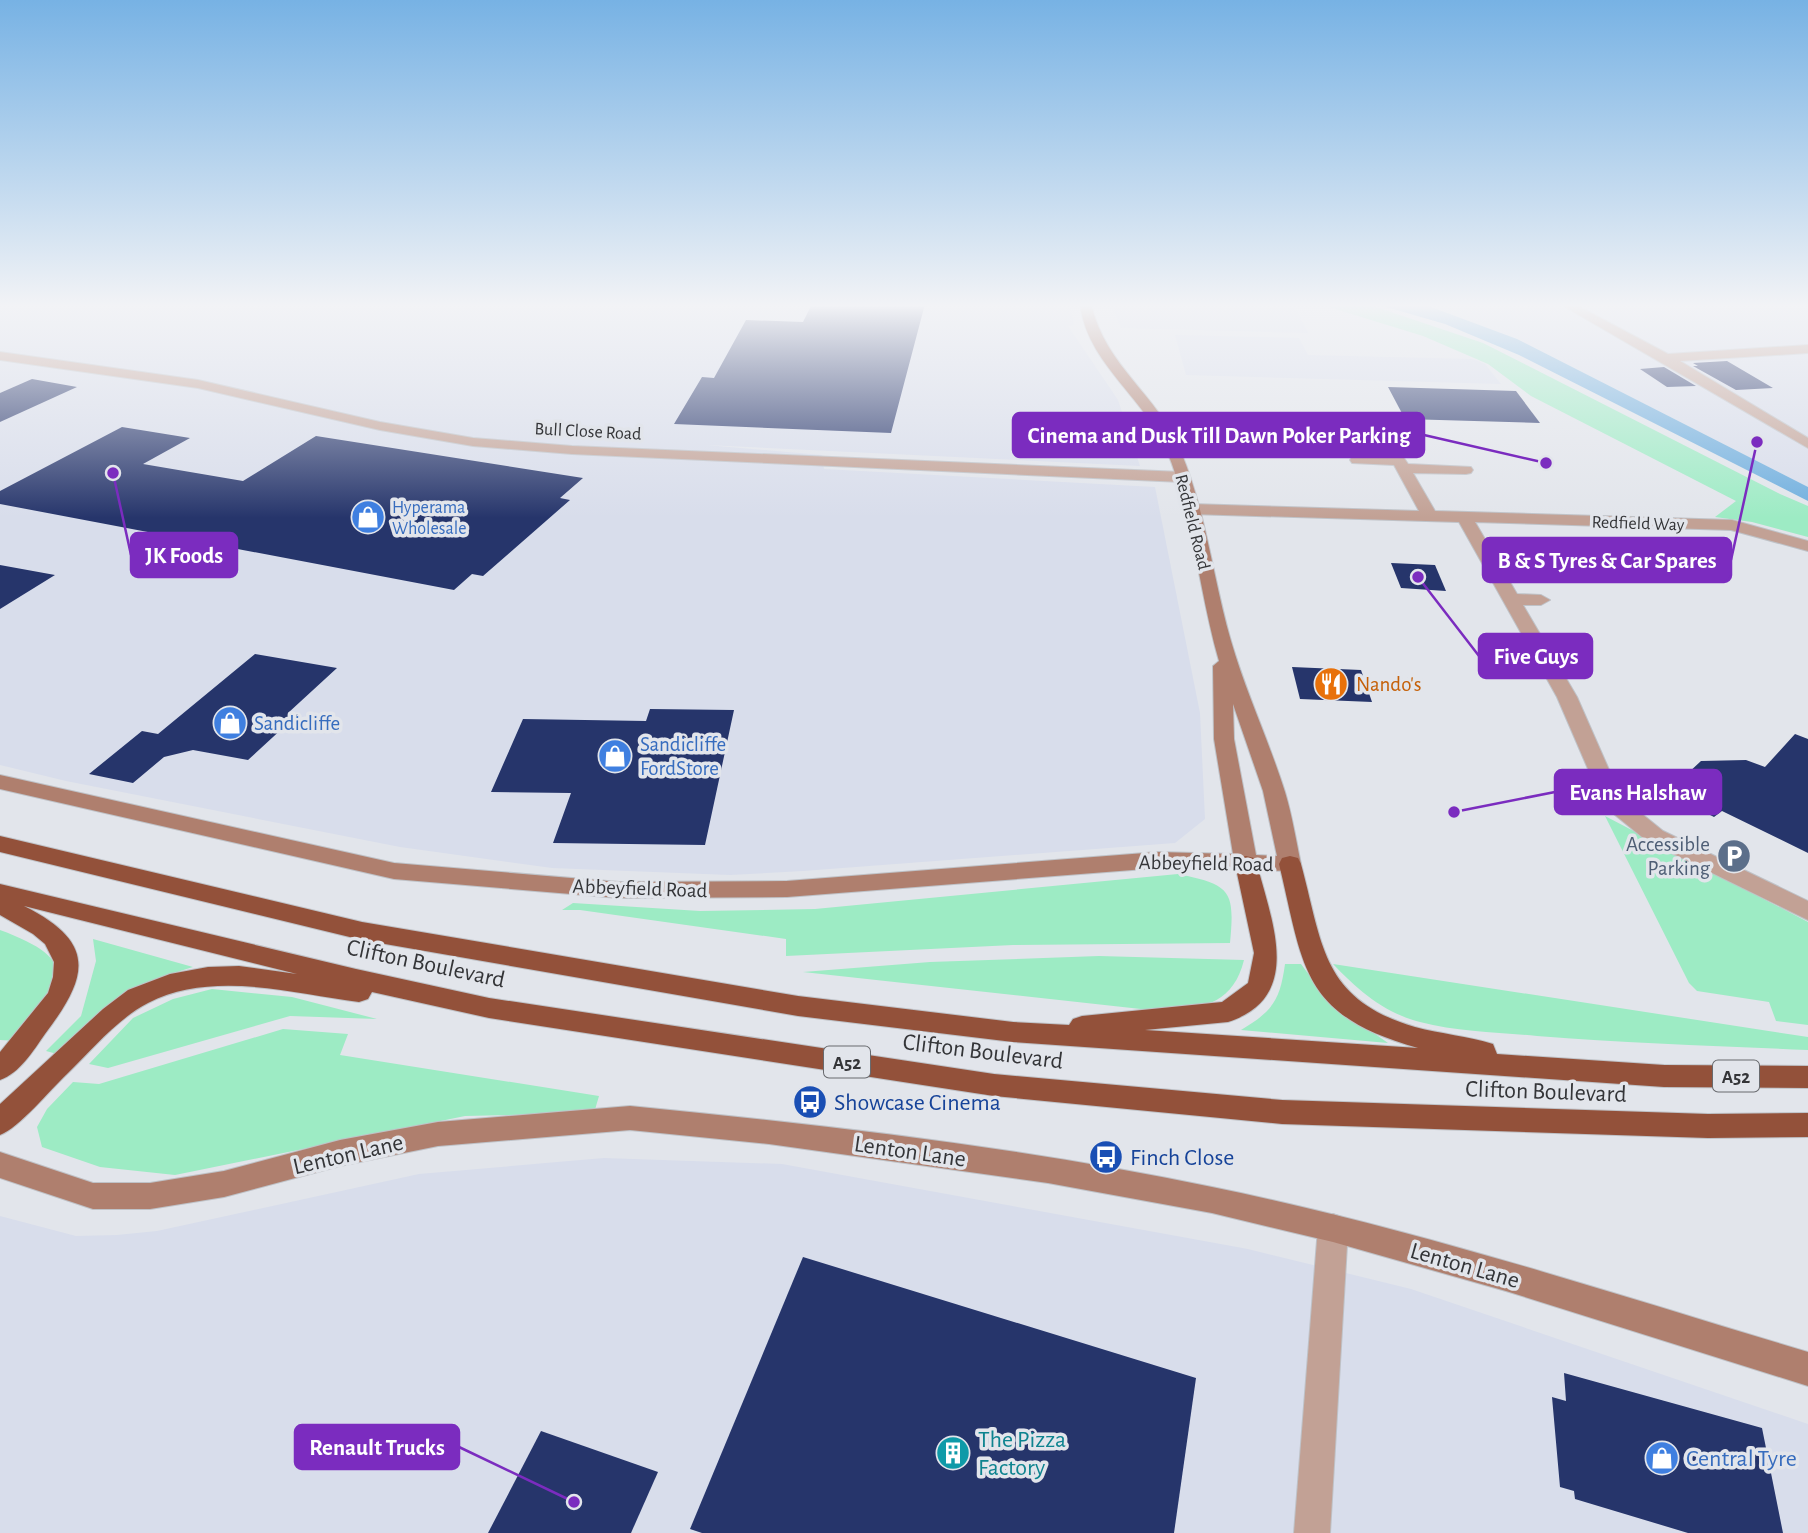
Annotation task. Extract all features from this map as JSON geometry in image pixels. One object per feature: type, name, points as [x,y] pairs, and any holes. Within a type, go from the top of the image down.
[{"type":"highway","name":"Clifton Boulevard","points":[[0,844],[362,931],[798,1006],[1013,1032],[1623,1074],[1808,1077]]},
{"type":"highway","points":[[1013,1032],[1228,1012],[1260,988],[1265,953],[1246,864]]},
{"type":"highway","points":[[1290,864],[1311,954],[1332,991],[1376,1023],[1400,1033],[1459,1048],[1623,1074]]},
{"type":"highway","name":"Clifton Boulevard","points":[[0,892],[356,979],[489,1008],[995,1086],[1282,1112],[1708,1126],[1808,1125]]},
{"type":"highway","points":[[0,906],[41,926],[65,953],[68,971],[60,994],[16,1054],[0,1069]]},
{"type":"highway","points":[[0,1123],[33,1088],[112,1016],[136,997],[179,981],[239,976],[489,1008]]},
{"type":"street","name":"Bull Close Road","points":[[138,376],[198,384],[380,426],[473,442],[572,450],[1182,477]]},
{"type":"street","name":"Redfield Road","points":[[1122,376],[1159,423],[1174,451],[1191,509],[1222,640],[1275,793],[1290,864]]},
{"type":"street","points":[[1695,376],[1808,444]]},
{"type":"street","points":[[1357,460],[1399,461],[1430,517]]},
{"type":"street","points":[[1403,468],[1466,470]]},
{"type":"street","points":[[1699,506],[1715,525]]},
{"type":"street","name":"Redfield Way","points":[[1191,509],[1732,525],[1808,546]]},
{"type":"street","points":[[1465,518],[1567,697],[1612,801],[1655,836],[1808,911]]},
{"type":"street","points":[[1511,599],[1541,600]]},
{"type":"street","name":"Redfield Road","points":[[1222,640],[1224,739],[1246,864]]},
{"type":"street","name":"Abbeyfield Road","points":[[0,782],[394,871],[606,889],[787,889],[1158,860],[1290,864]]},
{"type":"street","name":"Lenton Lane","points":[[0,1165],[93,1196],[150,1196],[224,1184],[340,1153],[438,1133],[630,1118],[769,1132],[1048,1170],[1213,1200],[1333,1228],[1506,1276],[1808,1369]]},
{"type":"street","points":[[1312,1533],[1333,1228]]},
{"type":"shaded area","points":[[0,376],[1101,376],[1118,400],[1140,466],[706,445],[822,455],[824,469],[1155,487],[1200,713],[1205,819],[1175,843],[803,871],[730,875],[552,868],[400,847],[66,781],[0,765]]},
{"type":"shaded area","points":[[1205,376],[1494,376],[1501,384]]},
{"type":"shaded area","points":[[1589,376],[1808,376],[1808,487]]},
{"type":"shaded area","points":[[604,1158],[782,1164],[1248,1249],[1411,1289],[1808,1424],[1808,1533],[0,1533],[0,1216],[76,1236],[117,1235],[157,1231],[419,1174]]},
{"type":"green space","points":[[1504,376],[1547,376],[1808,506],[1808,537],[1752,522],[1715,517],[1736,501],[1531,396]]},
{"type":"green space","points":[[1605,816],[1808,922],[1808,1025],[1776,1021],[1769,1002],[1697,991],[1689,983]]},
{"type":"green space","points":[[1178,874],[1209,882],[1226,893],[1231,911],[1230,943],[1013,945],[786,956],[786,939],[580,910],[562,910],[573,903],[700,911],[815,909]]},
{"type":"green space","points":[[0,930],[45,952],[54,963],[57,975],[54,989],[46,1004],[18,1041],[0,1040]]},
{"type":"green space","points":[[93,939],[193,967],[134,990],[88,1023],[57,1054],[46,1051],[81,1016],[96,961]]},
{"type":"green space","points":[[1099,956],[1244,960],[1233,985],[1217,1000],[1194,1008],[1168,1012],[803,972],[930,962]]},
{"type":"green space","points":[[1285,964],[1301,964],[1330,998],[1388,1043],[1241,1030],[1261,1017],[1273,1003],[1281,987]]},
{"type":"green space","points":[[1333,964],[1808,1037],[1808,1050],[1571,1038],[1449,1028],[1407,1018],[1383,1007]]},
{"type":"green space","points":[[212,989],[292,997],[377,1019],[290,1016],[108,1068],[89,1064],[133,1018],[173,999]]},
{"type":"green space","points":[[283,1029],[348,1034],[340,1055],[599,1096],[594,1113],[465,1116],[175,1175],[100,1167],[42,1147],[37,1127],[47,1109],[73,1082],[99,1084]]},
{"type":"water","points":[[1560,376],[1589,376],[1808,487],[1808,501]]},
{"type":"building","points":[[715,376],[906,376],[891,433],[674,424],[702,377],[714,378]]},
{"type":"building","points":[[1650,376],[1678,376],[1696,386],[1667,387]]},
{"type":"building","points":[[1710,376],[1752,376],[1773,388],[1736,390]]},
{"type":"building","points":[[32,379],[77,387],[0,422],[0,393]]},
{"type":"building","points":[[1388,387],[1516,391],[1540,423],[1405,419]]},
{"type":"building","name":"Hyperama Wholesale","points":[[122,427],[190,438],[143,464],[243,481],[316,436],[583,478],[560,498],[570,500],[483,576],[472,574],[454,590],[0,504],[0,491]]},
{"type":"building","points":[[1391,563],[1435,565],[1446,591],[1401,588]]},
{"type":"building","points":[[0,565],[55,575],[0,609]]},
{"type":"building","name":"Sandicliffe","points":[[255,654],[337,668],[288,713],[298,714],[248,760],[193,750],[164,757],[133,783],[89,774],[142,731],[158,734]]},
{"type":"building","name":"Nando's","points":[[1292,667],[1361,670],[1372,702],[1300,699]]},
{"type":"building","name":"Sandicliffe FordStore","points":[[650,709],[734,710],[705,845],[553,843],[571,793],[491,792],[523,719],[646,721]]},
{"type":"building","points":[[1795,734],[1808,739],[1808,853],[1722,811],[1714,817],[1675,797],[1673,787],[1701,761],[1746,760],[1765,767]]},
{"type":"building","name":"The Pizza Factory","points":[[803,1257],[1196,1378],[1174,1533],[702,1533],[690,1529]]},
{"type":"building","name":"Central Tyre","points":[[1564,1373],[1762,1428],[1783,1533],[1688,1533],[1575,1499],[1574,1491],[1560,1487],[1552,1397],[1566,1401]]},
{"type":"building","points":[[541,1431],[658,1472],[631,1533],[488,1533]]},
{"type":"place","name":"B & S Tyres & Car Spares","points":[[1757,442]]},
{"type":"place","name":"Cinema and Dusk Till Dawn Poker Parking","points":[[1546,463]]},
{"type":"place","name":"JK Foods","points":[[113,473]]},
{"type":"place","name":"Hyperama Wholesale","points":[[368,517]]},
{"type":"place","name":"Five Guys","points":[[1418,577]]},
{"type":"place","name":"Nando's","points":[[1331,684]]},
{"type":"place","name":"Sandicliffe","points":[[230,723]]},
{"type":"place","name":"Sandicliffe FordStore","points":[[615,756]]},
{"type":"place","name":"Evans Halshaw","points":[[1454,812]]},
{"type":"place","name":"Accessible Parking","points":[[1734,856]]},
{"type":"place","name":"Showcase Cinema","points":[[810,1102]]},
{"type":"place","name":"Finch Close","points":[[1106,1157]]},
{"type":"place","name":"The Pizza Factory","points":[[953,1453]]},
{"type":"place","name":"Central Tyre","points":[[1662,1458]]},
{"type":"place","name":"Renault Trucks","points":[[574,1502]]}]
